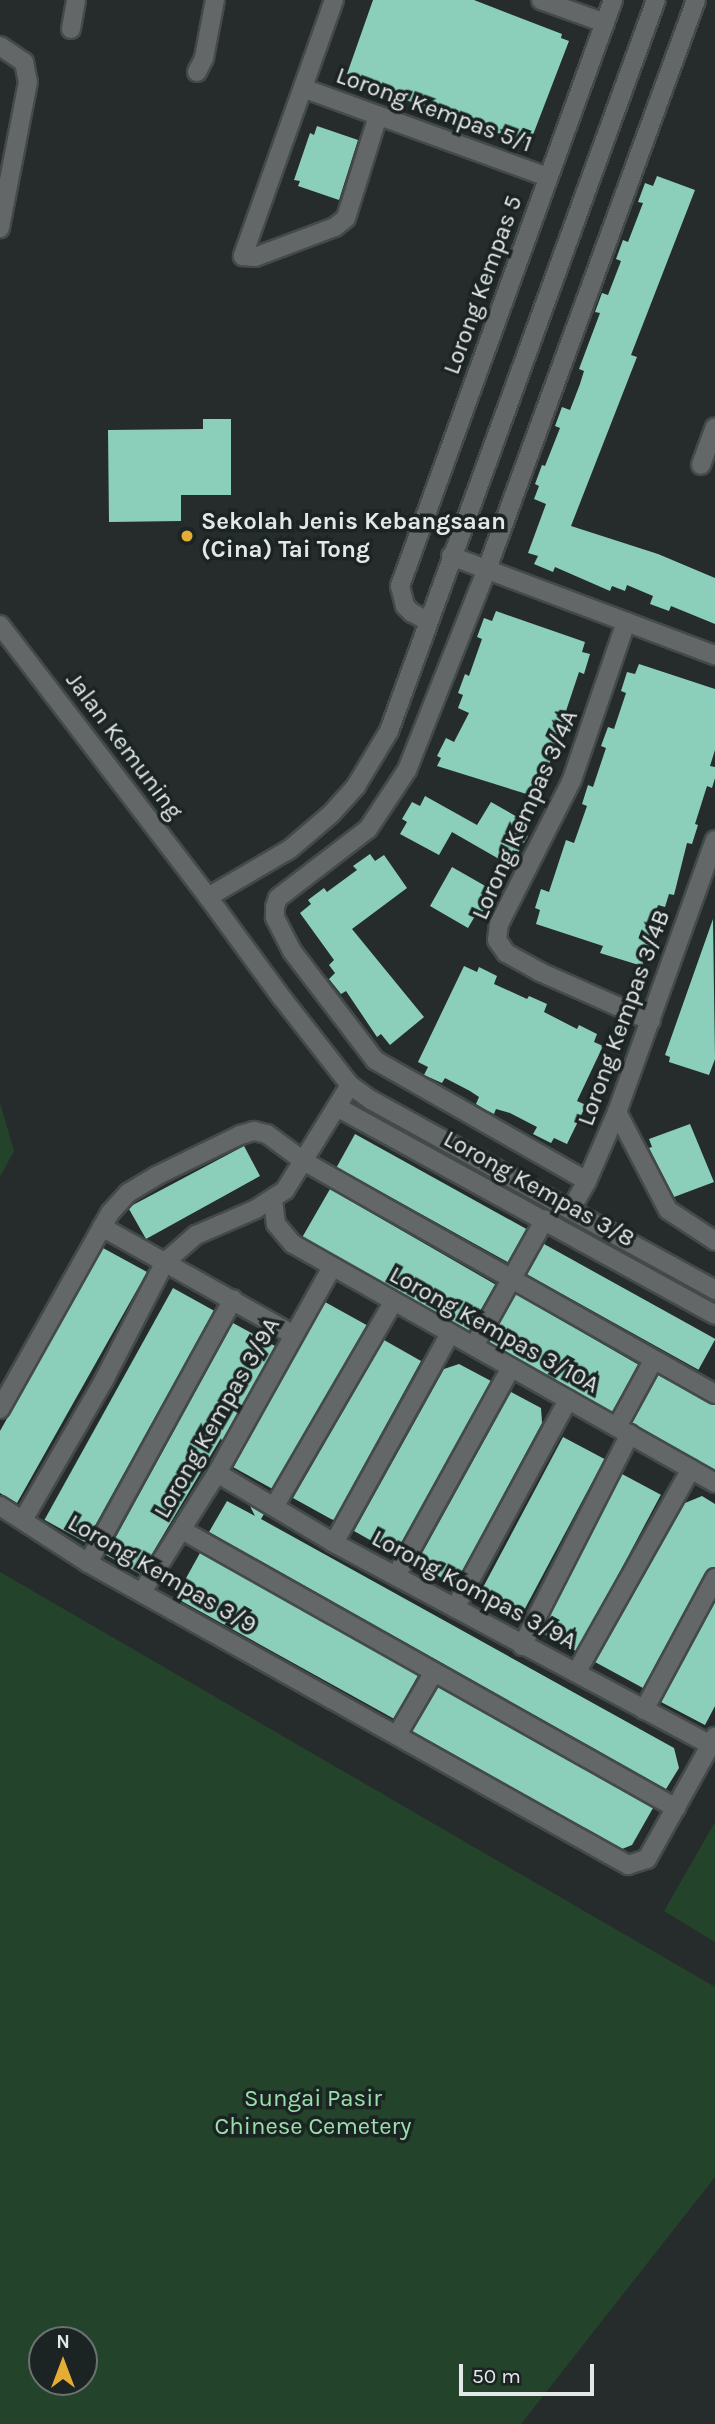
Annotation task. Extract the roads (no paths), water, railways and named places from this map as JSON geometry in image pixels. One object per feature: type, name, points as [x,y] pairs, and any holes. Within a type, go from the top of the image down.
[{"type":"street","points":[[71,29],[76,0]]},
{"type":"street","points":[[197,72],[204,58],[215,0]]},
{"type":"street","points":[[334,0],[243,249],[243,256],[248,258],[335,227],[346,218],[378,116]]},
{"type":"street","points":[[541,0],[605,23]]},
{"type":"street","name":"Lorong Kempas 5","points":[[428,621],[405,606],[400,586],[613,0]]},
{"type":"street","points":[[208,897],[289,849],[331,814],[356,786],[389,731],[656,0]]},
{"type":"street","points":[[587,1181],[375,1060],[292,951],[275,917],[278,898],[368,829],[395,792],[407,770],[487,569],[696,0]]},
{"type":"street","points":[[0,47],[23,62],[28,82],[0,228]]},
{"type":"street","name":"Lorong Kempas 5/1","points":[[303,88],[548,177]]},
{"type":"street","points":[[701,465],[715,427]]},
{"type":"street","points":[[451,556],[715,655]]},
{"type":"street","name":"Lorong Kempas 3/4A","points":[[626,622],[572,780],[499,924],[497,940],[506,953],[540,972],[651,1021]]},
{"type":"street","name":"Jalan Kemuning","points":[[0,625],[208,897],[289,1009],[350,1085],[371,1100],[715,1290]]},
{"type":"street","name":"Lorong Kempas 3/4B","points":[[571,1209],[587,1181],[617,1112],[715,840]]},
{"type":"street","points":[[23,1520],[104,1381],[165,1262],[196,1235],[273,1200],[305,1162],[350,1085]]},
{"type":"street","name":"Lorong Kempas 3/8","points":[[337,1107],[545,1219],[715,1315]]},
{"type":"street","points":[[617,1112],[668,1210],[715,1241]]},
{"type":"street","points":[[0,1409],[102,1227],[128,1194],[240,1135],[254,1131],[267,1134],[305,1162],[715,1394]]},
{"type":"street","name":"Lorong Kempas 3/10A","points":[[273,1200],[276,1224],[293,1244],[715,1483]]},
{"type":"street","points":[[474,1346],[545,1219]]},
{"type":"street","points":[[102,1227],[292,1334]]},
{"type":"street","name":"Lorong Kempas 3/9A","points":[[142,1592],[216,1473],[332,1267]]},
{"type":"street","points":[[88,1563],[233,1299]]},
{"type":"street","points":[[274,1507],[394,1301]]},
{"type":"street","points":[[334,1542],[450,1334]]},
{"type":"street","points":[[522,1646],[624,1430],[653,1361]]},
{"type":"street","points":[[396,1576],[511,1368]]},
{"type":"street","points":[[454,1608],[568,1400]]},
{"type":"street","points":[[576,1673],[691,1469]]},
{"type":"street","name":"Lorong Kompas 3/9A","points":[[216,1473],[522,1646],[644,1710],[713,1741]]},
{"type":"street","name":"Lorong Kempas 3/9","points":[[0,1506],[88,1563],[628,1865],[647,1859],[676,1808]]},
{"type":"street","points":[[182,1530],[676,1808],[713,1741]]},
{"type":"street","points":[[644,1710],[715,1578]]},
{"type":"street","points":[[397,1735],[434,1672]]},
{"type":"place","name":"Sekolah Jenis Kebangsaan (Cina) Tai Tong","points":[[187,536]]},
{"type":"park label","name":"Sungai Pasir Chinese Cemetery","points":[[313,2113]]}]
